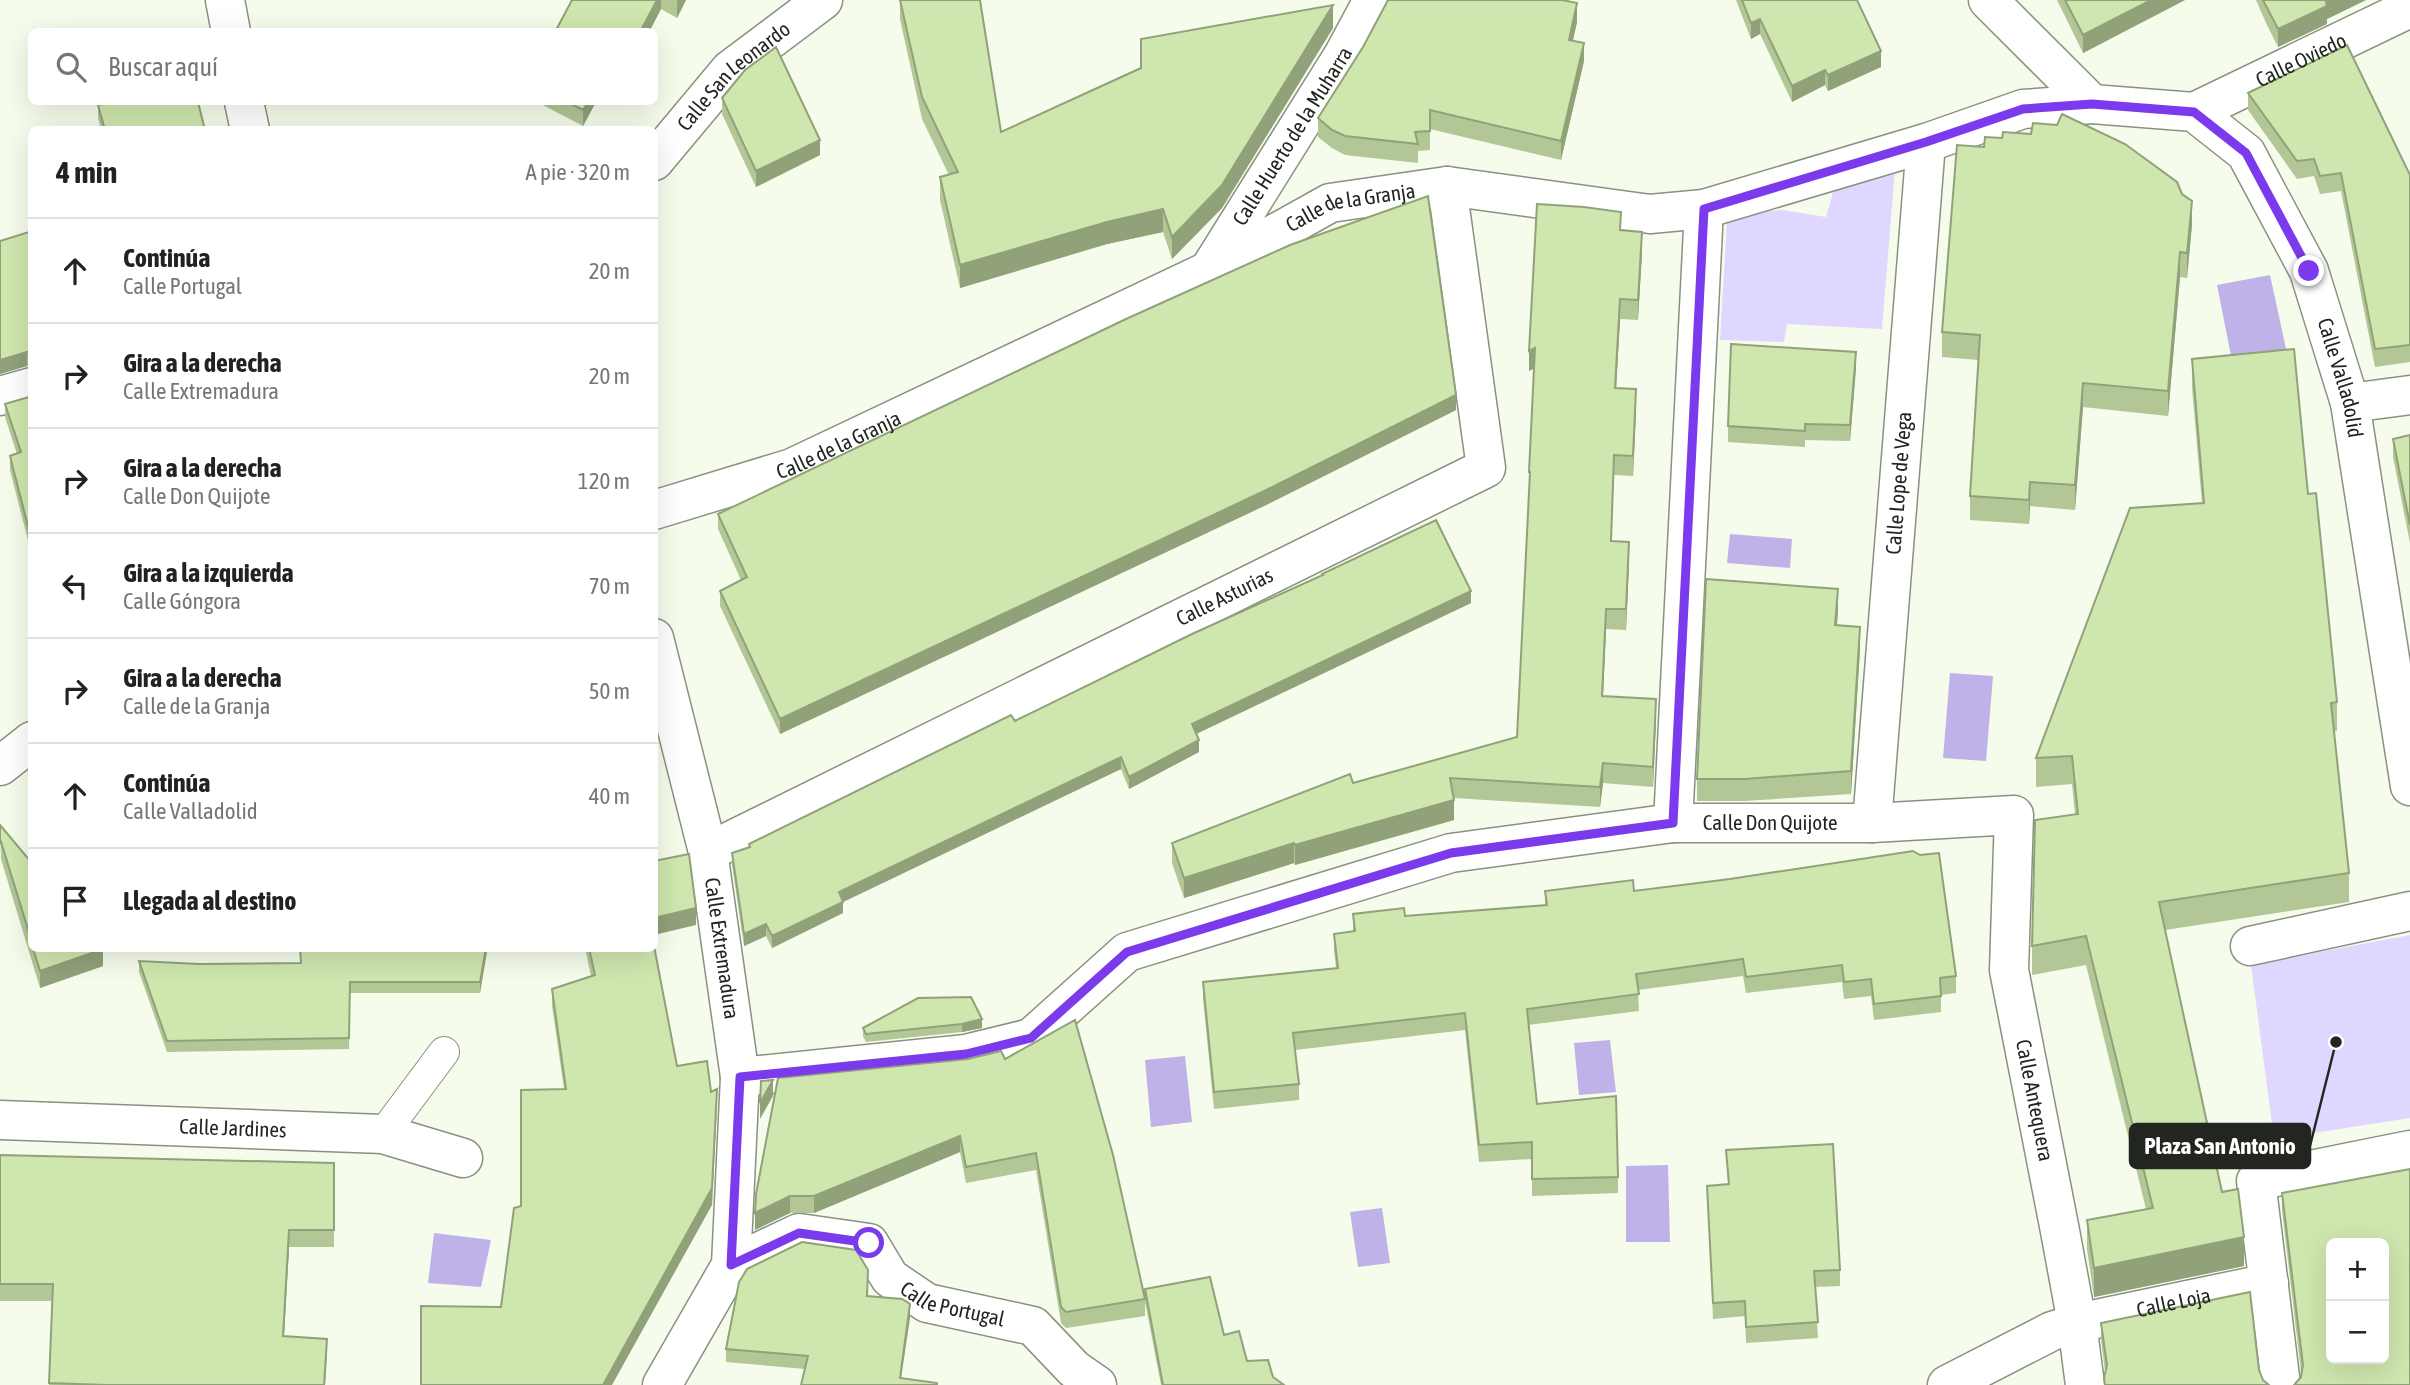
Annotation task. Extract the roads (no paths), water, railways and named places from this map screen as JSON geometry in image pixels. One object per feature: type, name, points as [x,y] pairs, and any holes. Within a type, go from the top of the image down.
[{"type":"street","points":[[225,0],[230,28]]},
{"type":"street","name":"Calle San Leonardo","points":[[658,157],[730,70],[823,0]]},
{"type":"street","name":"Calle Huerto de la Muharra","points":[[1208,271],[1344,54],[1373,0]]},
{"type":"street","points":[[1988,0],[2092,104],[2194,112]]},
{"type":"street","name":"Calle Oviedo","points":[[2194,112],[2410,8]]},
{"type":"street","name":"Calle de la Granja","points":[[658,509],[792,468],[1208,271],[1330,203],[1447,186],[1650,214],[1704,209],[1926,142],[2023,109],[2092,104]]},
{"type":"street","points":[[245,105],[249,126]]},
{"type":"street","name":"Calle Valladolid","points":[[2194,112],[2246,153],[2309,271],[2350,403],[2410,786]]},
{"type":"street","name":"Calle Lope de Vega","points":[[1872,823],[1926,142]]},
{"type":"street","name":"Calle Asturias","points":[[708,852],[1486,468],[1447,186]]},
{"type":"street","points":[[1673,823],[1704,209]]},
{"type":"street","points":[[0,396],[28,388]]},
{"type":"street","points":[[2350,403],[2410,395]]},
{"type":"street","name":"Calle Extremadura","points":[[658,654],[708,852],[740,1077],[731,1265]]},
{"type":"street","points":[[0,766],[28,744]]},
{"type":"street","name":"Calle Don Quijote","points":[[740,1077],[966,1054],[1031,1038],[1127,952],[1451,853],[1673,823],[1872,823],[2014,814]]},
{"type":"street","name":"Calle Antequera","points":[[2014,814],[2009,970],[2077,1324],[2085,1385]]},
{"type":"street","points":[[2250,946],[2410,911]]},
{"type":"street","name":"Calle Jardines","points":[[0,1120],[383,1134],[463,1158]]},
{"type":"street","points":[[2281,1385],[2256,1181],[2410,1150]]},
{"type":"street","name":"Calle Portugal","points":[[731,1265],[799,1233],[869,1243],[890,1278],[927,1303],[1033,1326],[1074,1369],[1097,1385]]},
{"type":"street","points":[[662,1385],[731,1265]]},
{"type":"street","name":"Calle Loja","points":[[1947,1385],[2052,1331],[2269,1283]]},
{"type":"lane","points":[[383,1134],[444,1052]]},
{"type":"place","name":"Plaza San Antonio","points":[[2336,1042]]}]
